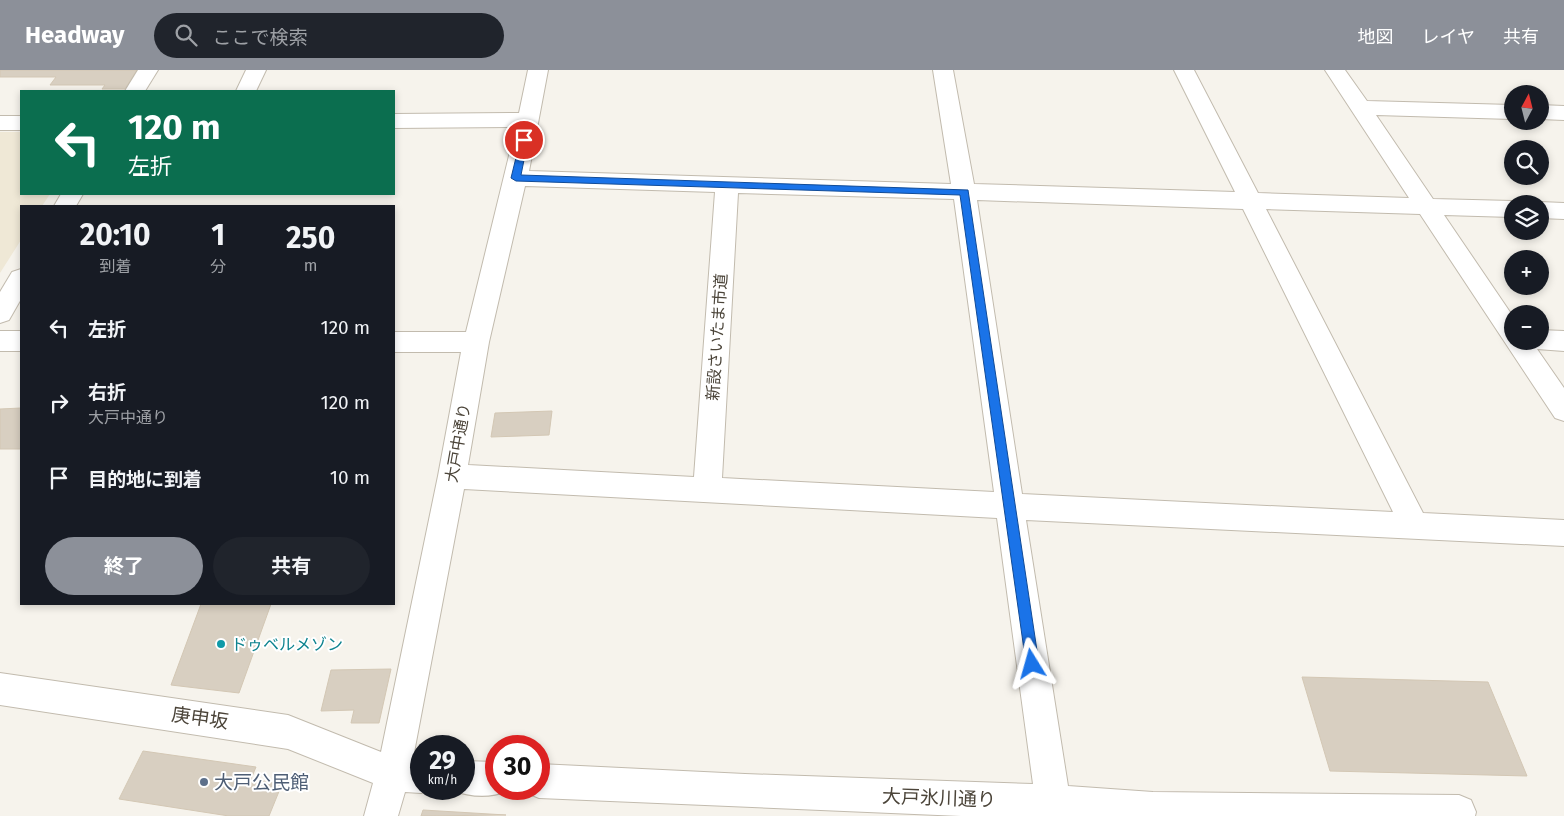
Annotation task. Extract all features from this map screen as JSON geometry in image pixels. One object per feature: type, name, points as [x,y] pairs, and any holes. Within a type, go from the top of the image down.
[{"type":"street","points":[[136,90],[148,70]]},
{"type":"street","points":[[246,90],[256,70]]},
{"type":"street","name":"大戸中通り","points":[[381,816],[407,775],[452,476],[476,342],[516,178],[538,70]]},
{"type":"street","points":[[944,70],[964,192],[1053,802]]},
{"type":"street","points":[[1184,70],[1415,526]]},
{"type":"street","points":[[1335,70],[1504,322]]},
{"type":"street","points":[[1361,108],[1504,112]]},
{"type":"street","points":[[1549,112],[1564,113]]},
{"type":"street","points":[[395,121],[528,120]]},
{"type":"street","points":[[0,123],[20,123]]},
{"type":"street","points":[[516,178],[1504,209]]},
{"type":"street","name":"新設さいたま市道","points":[[707,490],[727,184]]},
{"type":"street","points":[[1549,210],[1564,211]]},
{"type":"street","points":[[0,313],[20,280]]},
{"type":"street","points":[[1549,340],[1564,340]]},
{"type":"street","points":[[0,341],[20,341]]},
{"type":"street","points":[[395,342],[476,342]]},
{"type":"street","points":[[1524,350],[1564,410]]},
{"type":"street","points":[[452,476],[1564,533]]},
{"type":"street","name":"庚申坂","points":[[0,689],[288,732],[407,775]]},
{"type":"street","name":"大戸氷川通り","points":[[550,782],[745,791],[1053,802],[1154,812],[1459,812]]},
{"type":"shaded area","points":[[0,132],[20,132],[20,195],[49,195],[43,205],[20,205],[20,242],[0,273]]},
{"type":"building","points":[[0,70],[137,70],[125,89],[102,89],[105,85],[50,85],[56,77],[0,77]]},
{"type":"building","points":[[20,408],[20,449],[0,449],[0,409]]},
{"type":"building","points":[[552,411],[549,435],[491,437],[495,413]]},
{"type":"building","name":"ドゥベルメゾン","points":[[201,605],[271,605],[239,693],[171,685]]},
{"type":"building","points":[[391,669],[379,723],[351,723],[354,710],[321,711],[331,670]]},
{"type":"building","points":[[1302,677],[1488,682],[1527,776],[1330,771]]},
{"type":"building","points":[[143,751],[256,767],[251,779],[282,784],[269,816],[229,816],[119,799]]},
{"type":"building","points":[[423,810],[506,815],[421,816]]},
{"type":"place","name":"ドゥベルメゾン","points":[[221,644]]},
{"type":"place","name":"大戸公民館","points":[[204,782]]},
{"type":"route","points":[[524,140],[516,178],[964,192],[1032,664]]}]
